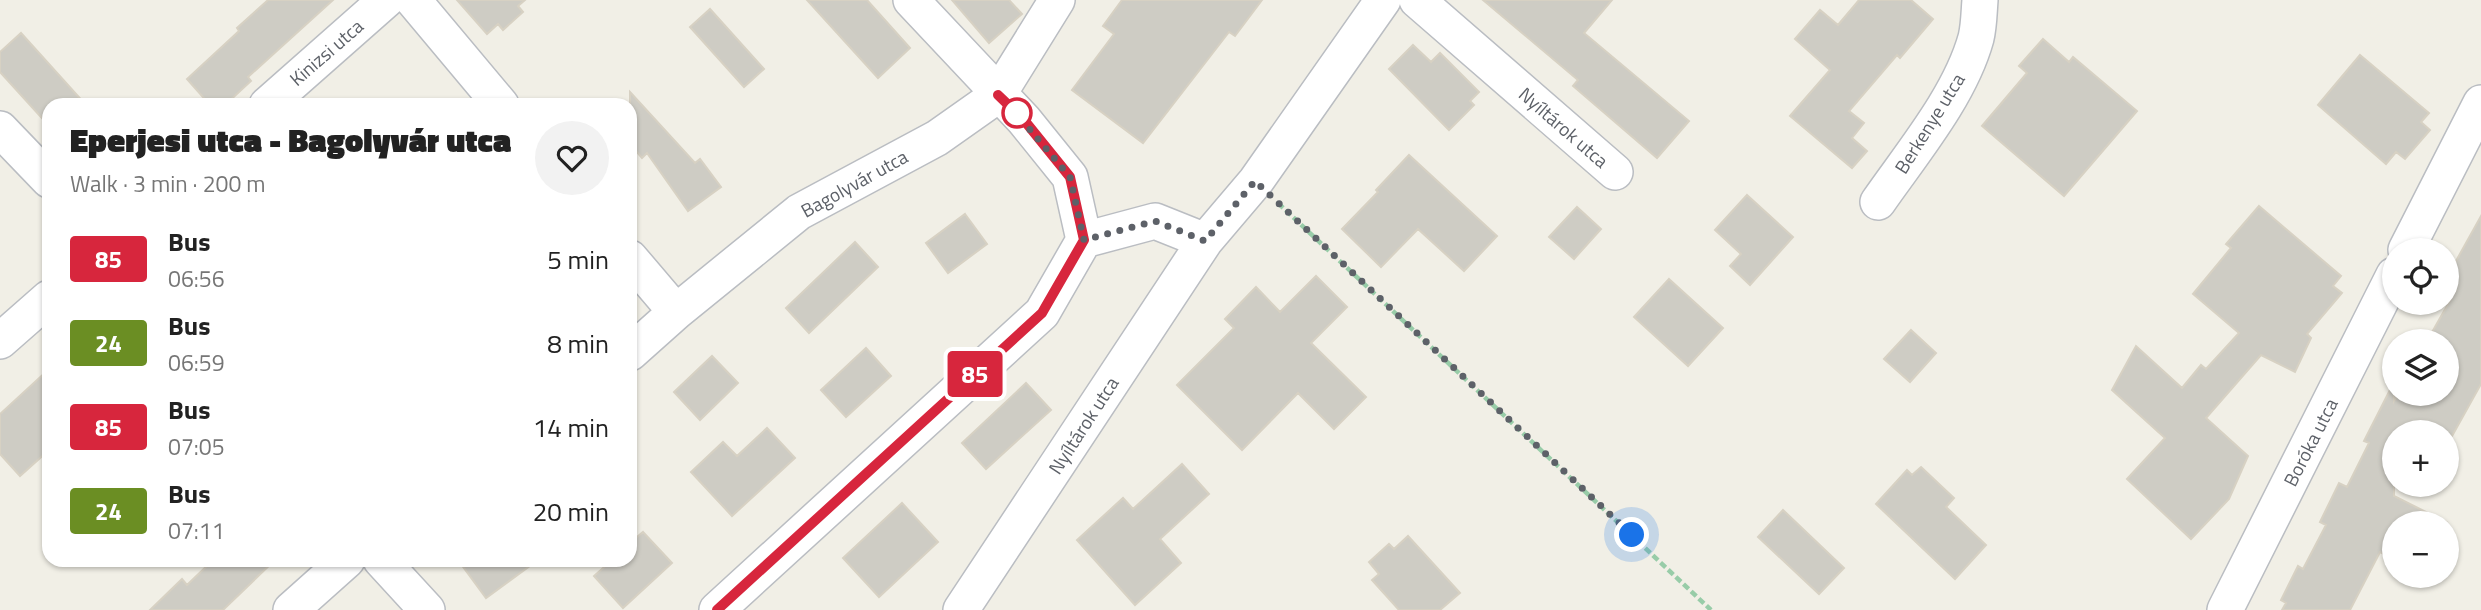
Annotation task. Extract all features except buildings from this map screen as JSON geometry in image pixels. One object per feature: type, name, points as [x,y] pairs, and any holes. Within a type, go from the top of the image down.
[{"type":"street","name":"Kinizsi utca","points":[[275,98],[386,0]]},
{"type":"street","points":[[413,0],[495,98]]},
{"type":"street","points":[[717,610],[1042,313],[1084,240],[1070,177],[1024,120],[911,0]]},
{"type":"street","name":"Bagolyvár utca","points":[[637,347],[799,212],[937,138],[998,95],[1057,0]]},
{"type":"street","name":"Nyíltárok utca","points":[[961,610],[1205,241],[1255,181],[1383,0]]},
{"type":"street","name":"Nyíltárok utca","points":[[1418,0],[1615,172]]},
{"type":"street","name":"Berkenye utca","points":[[1878,202],[1958,81],[1976,38],[1980,0]]},
{"type":"street","points":[[2412,238],[2481,103]]},
{"type":"street","points":[[0,129],[42,173]]},
{"type":"street","points":[[1084,240],[1155,221],[1205,241]]},
{"type":"street","points":[[637,266],[676,312]]},
{"type":"street","name":"Boróka utca","points":[[2225,610],[2382,299]]},
{"type":"street","points":[[0,341],[42,304]]},
{"type":"street","points":[[291,610],[339,567]]},
{"type":"street","points":[[387,567],[427,610]]},
{"type":"path","points":[[1255,181],[1711,610]]},
{"type":"bus line","name":"85","points":[[717,610],[1042,313],[1084,240],[1070,177],[1024,120],[998,95]]},
{"type":"route","points":[[1017,113],[1011,107],[1070,177],[1084,240],[1155,221],[1205,241],[1255,181],[1632,535]]}]
